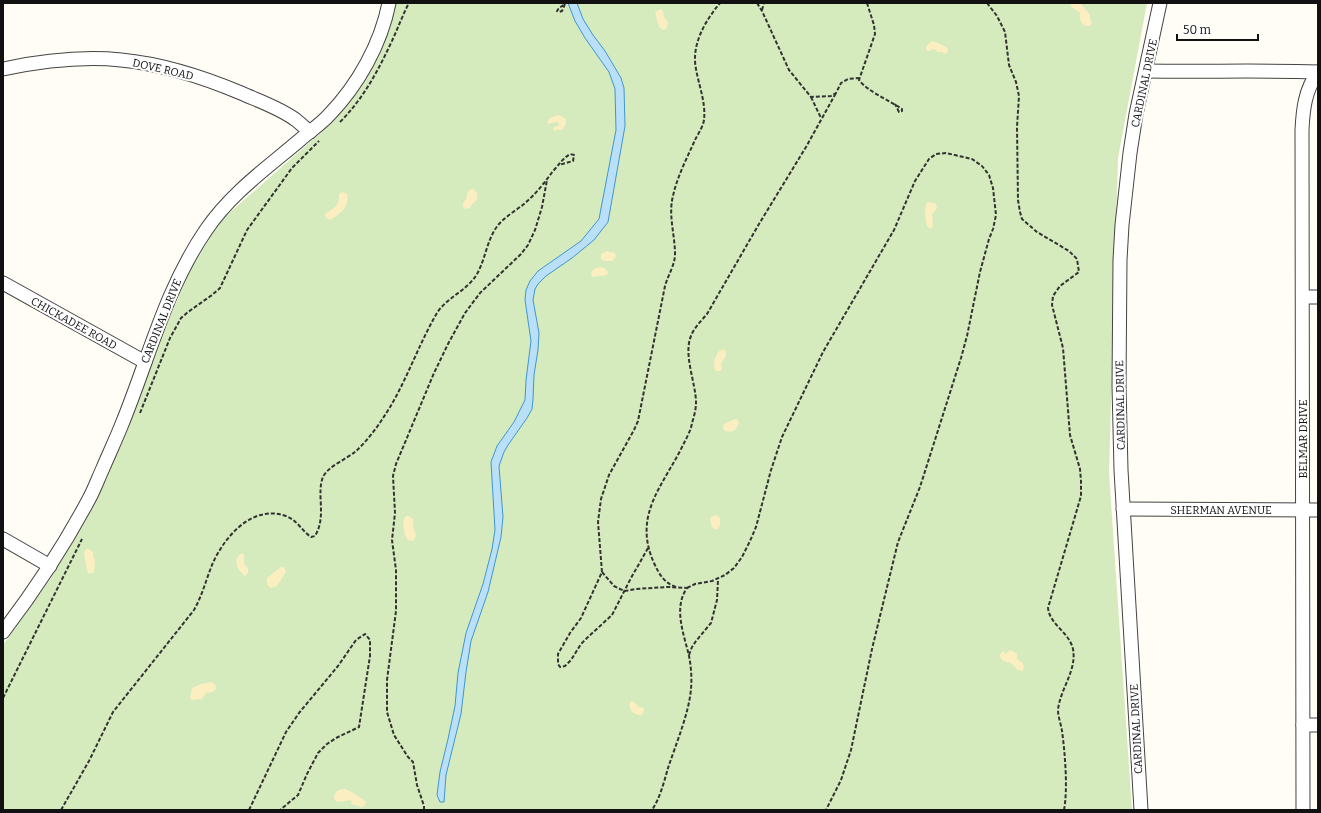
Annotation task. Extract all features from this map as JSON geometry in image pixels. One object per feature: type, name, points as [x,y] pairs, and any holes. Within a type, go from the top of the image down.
[{"type":"street","name":"CARDINAL DRIVE","points":[[3,632],[50,566],[90,498],[122,424],[161,316],[174,285],[204,232],[219,211],[239,191],[328,116],[354,84],[376,44],[384,23],[389,3]]},
{"type":"street","name":"CARDINAL DRIVE","points":[[1141,810],[1123,509],[1119,386],[1121,253],[1122,226],[1130,152],[1136,114],[1160,3]]},
{"type":"street","name":"DOVE ROAD","points":[[3,69],[54,61],[88,58],[120,60],[156,65],[183,72],[257,100],[296,120],[310,132]]},
{"type":"street","points":[[1146,71],[1217,72],[1272,70],[1318,72]]},
{"type":"street","name":"BELMAR DRIVE","points":[[1303,810],[1302,130],[1303,109],[1307,92],[1318,72]]},
{"type":"street","name":"CHICKADEE ROAD","points":[[3,283],[145,362]]},
{"type":"street","points":[[1303,298],[1318,297]]},
{"type":"street","name":"SHERMAN AVENUE","points":[[1123,509],[1318,510]]},
{"type":"street","points":[[3,539],[50,566]]},
{"type":"street","points":[[1303,725],[1318,725]]},
{"type":"path","points":[[648,548],[612,615],[588,637],[565,666],[560,667],[558,664],[558,654],[581,618],[602,572],[598,522],[601,499],[609,475],[638,421],[665,286],[675,255],[672,198],[685,163],[704,121],[704,106],[695,68],[697,41],[704,25],[720,3]]},
{"type":"path","points":[[757,3],[789,70],[811,97],[821,118]]},
{"type":"path","points":[[762,11],[764,3]]},
{"type":"path","points":[[868,3],[875,34],[859,80],[868,89],[895,104]]},
{"type":"path","points":[[987,3],[997,16],[1005,32],[1009,65],[1016,82],[1019,96],[1017,127],[1018,200],[1022,219],[1029,226],[1069,251],[1077,259],[1079,272],[1060,286],[1052,296],[1052,305],[1063,348],[1070,435],[1080,469],[1081,481],[1081,496],[1048,608],[1050,619],[1071,643],[1074,661],[1058,711],[1062,732],[1066,799],[1064,810]]},
{"type":"path","points":[[676,587],[669,585],[657,569],[648,548],[646,527],[649,508],[687,437],[692,424],[696,404],[690,359],[689,342],[691,336],[707,314],[806,147],[841,83],[860,78]]},
{"type":"path","points":[[811,97],[831,96],[836,93]]},
{"type":"path","points":[[602,572],[614,586],[625,591],[676,587],[687,588],[695,584],[718,579],[725,576],[734,568],[742,557],[756,527],[771,470],[782,437],[823,352],[860,286],[894,230],[915,181],[923,167],[929,159],[936,154],[946,153],[972,159],[982,166],[989,175],[993,188],[996,215],[993,229],[980,272],[961,358],[920,487],[898,542],[872,649],[851,750],[841,780],[826,810]]},
{"type":"path","points":[[61,810],[89,761],[113,712],[194,610],[200,600],[213,563],[233,533],[246,521],[258,515],[271,513],[287,517],[295,521],[308,535],[311,537],[315,536],[319,529],[322,509],[322,483],[324,476],[329,469],[357,450],[383,418],[399,390],[416,352],[437,313],[444,304],[470,285],[478,273],[493,234],[500,224],[526,202],[548,179],[564,158],[570,154],[574,155],[573,161],[559,165]]},
{"type":"path","points":[[140,415],[170,338],[180,318],[220,288],[247,230],[284,179]]},
{"type":"path","points":[[424,810],[417,785],[413,762],[408,757],[394,734],[386,712],[386,696],[396,611],[396,570],[392,540],[395,512],[393,476],[396,464],[434,373],[465,313],[480,294],[521,254],[528,245],[535,230],[542,207],[548,179]]},
{"type":"path","points":[[3,698],[83,535]]},
{"type":"path","points":[[689,656],[696,640],[711,624],[717,600],[718,579]]},
{"type":"path","points":[[652,810],[659,795],[687,708],[691,689],[692,677],[680,609],[681,600],[687,588]]},
{"type":"path","points":[[249,810],[286,732],[299,713],[338,666],[356,640],[365,634],[370,640],[370,656],[359,727],[336,738],[318,753],[298,795],[280,810]]},
{"type":"green space","points":[[396,3],[1147,3],[1118,158],[1109,473],[1132,810],[3,810],[3,645],[51,578],[107,475],[159,342],[190,271],[220,221],[334,121],[356,94],[383,40]]},
{"type":"sand","points":[[1071,3],[1080,3],[1082,5],[1090,15],[1092,22],[1090,26],[1083,24],[1080,18],[1080,13],[1071,6]]},
{"type":"sand","points":[[660,9],[663,11],[664,17],[668,22],[667,28],[663,30],[659,27],[655,12]]},
{"type":"sand","points":[[933,41],[946,47],[948,50],[947,53],[945,54],[938,52],[934,49],[928,51],[926,50],[929,43]]},
{"type":"sand","points":[[558,115],[564,118],[566,124],[563,129],[554,131],[553,128],[559,125],[559,123],[556,122],[548,124],[547,122],[550,118]]},
{"type":"sand","points":[[474,189],[477,193],[477,200],[470,208],[466,209],[463,207],[463,203],[466,199],[468,191]]},
{"type":"sand","points":[[342,192],[347,194],[348,199],[346,206],[341,213],[330,220],[325,216],[326,213],[336,206],[339,201],[339,194]]},
{"type":"sand","points":[[928,202],[935,203],[937,207],[932,214],[933,226],[930,229],[925,218],[926,204]]},
{"type":"sand","points":[[607,251],[615,253],[616,257],[612,261],[604,261],[601,259],[601,254]]},
{"type":"sand","points":[[601,267],[608,272],[607,275],[593,277],[591,274],[592,271]]},
{"type":"sand","points":[[724,349],[726,355],[721,363],[722,369],[720,371],[716,371],[714,366],[715,358],[719,351]]},
{"type":"sand","points":[[735,419],[739,422],[734,430],[728,432],[723,429],[724,424]]},
{"type":"sand","points":[[716,515],[720,518],[720,524],[715,530],[712,527],[710,520],[711,517]]},
{"type":"sand","points":[[406,516],[413,519],[413,527],[416,536],[413,541],[408,540],[404,532],[403,524]]},
{"type":"sand","points":[[86,549],[93,552],[93,557],[95,559],[94,572],[89,574],[84,554]]},
{"type":"sand","points":[[242,553],[244,555],[244,563],[248,569],[248,573],[245,576],[238,568],[236,561]]},
{"type":"sand","points":[[281,567],[284,567],[286,572],[277,586],[271,588],[267,584],[267,578]]},
{"type":"sand","points":[[1010,650],[1017,654],[1017,659],[1022,662],[1024,666],[1023,671],[1018,670],[1011,663],[1003,661],[999,656],[1003,651],[1006,654]]},
{"type":"sand","points":[[212,682],[216,686],[216,689],[213,692],[206,693],[202,699],[192,700],[190,698],[192,688],[201,684]]},
{"type":"sand","points":[[631,701],[639,707],[644,708],[642,715],[632,712],[629,705]]},
{"type":"sand","points":[[345,789],[364,800],[366,802],[365,805],[362,807],[351,804],[352,801],[350,800],[336,801],[334,797],[338,790]]},
{"type":"water","points":[[568,3],[577,3],[583,19],[621,78],[624,88],[625,126],[608,222],[594,240],[546,276],[535,289],[533,300],[539,333],[532,409],[508,445],[499,466],[503,517],[501,537],[488,592],[471,641],[461,714],[446,775],[444,802],[440,802],[437,795],[440,772],[455,706],[458,673],[466,633],[483,584],[495,530],[491,462],[497,446],[514,422],[525,400],[531,341],[525,300],[526,290],[530,281],[538,271],[581,241],[599,219],[616,130],[615,89],[609,72],[585,38],[575,21]]}]
